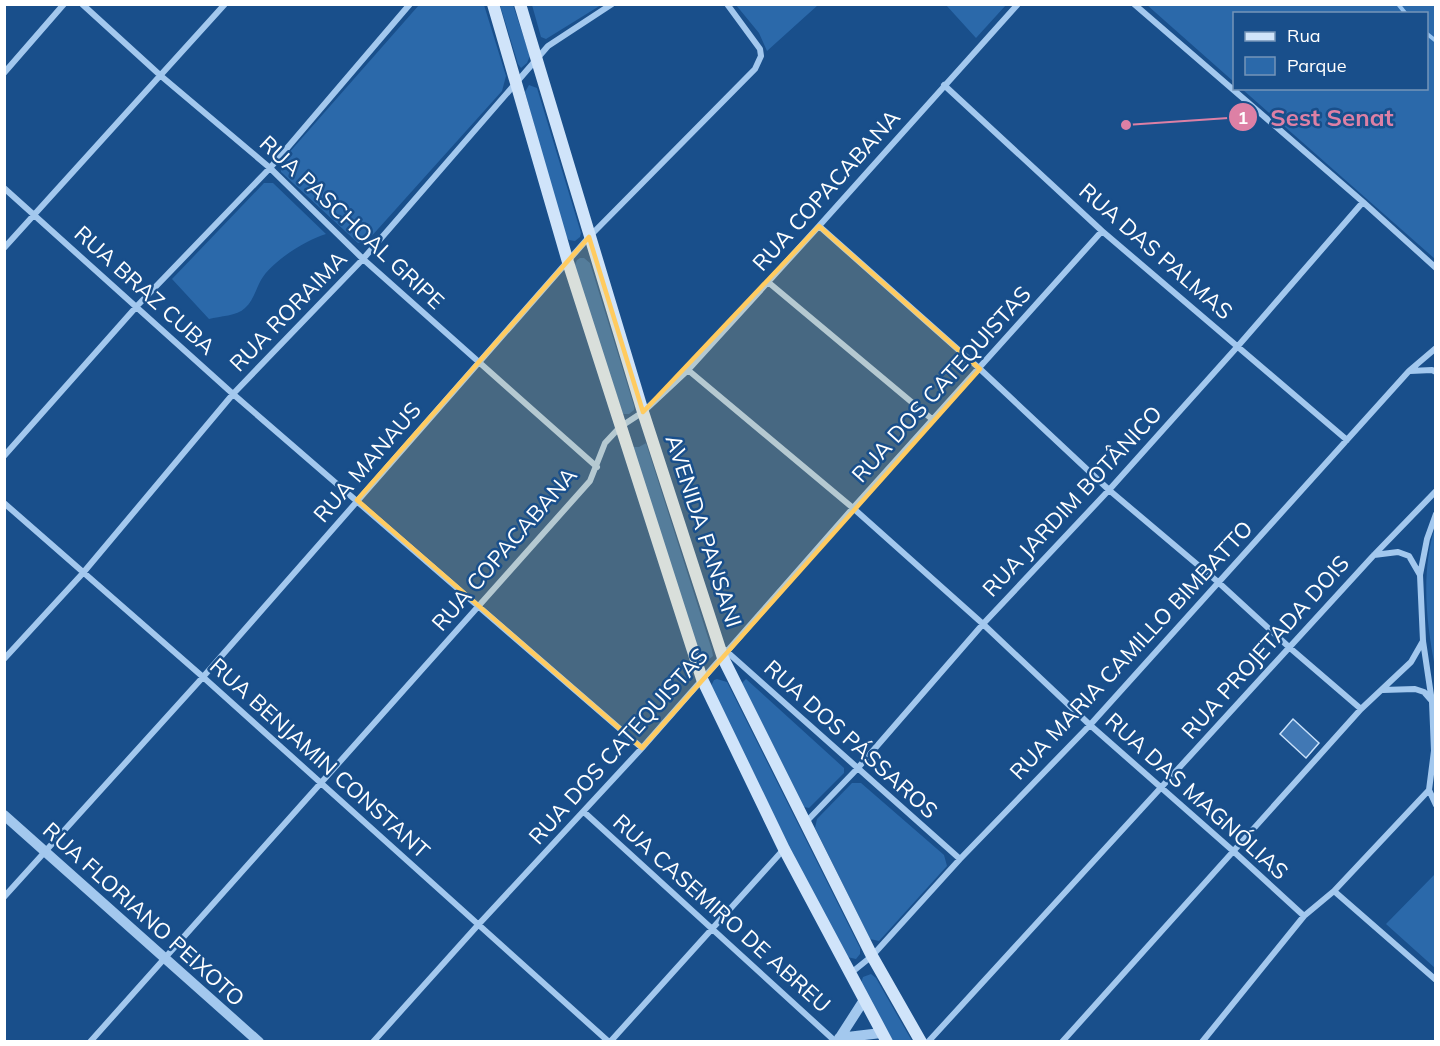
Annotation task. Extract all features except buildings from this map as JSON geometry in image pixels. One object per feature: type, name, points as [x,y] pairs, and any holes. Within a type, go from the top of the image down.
[{"type":"main road","points":[[493,4],[568,262],[702,679],[784,849],[884,1037]]},
{"type":"main road","name":"AVENIDA PANSANI","points":[[520,4],[643,412],[723,652],[872,956],[921,1041]]},
{"type":"street","points":[[4,73],[64,4]]},
{"type":"street","name":"RUA PASCHOAL GRIPE","points":[[82,4],[161,76],[270,168],[363,259],[597,466]]},
{"type":"street","points":[[4,248],[225,4]]},
{"type":"street","points":[[4,456],[137,306],[270,168],[410,4]]},
{"type":"street","name":"RUA RORAIMA","points":[[4,659],[82,573],[233,394],[363,259],[548,46],[612,4]]},
{"type":"street","name":"RUA MANAUS","points":[[4,897],[203,677],[589,237],[755,69],[761,56],[756,42],[727,4]]},
{"type":"street","name":"RUA COPACABANA","points":[[90,1041],[590,481],[605,443],[620,427],[643,412],[688,370],[1018,4]]},
{"type":"street","points":[[1134,4],[1233,90]]},
{"type":"street","name":"RUA DAS PALMAS","points":[[944,85],[1102,231],[1347,440]]},
{"type":"street","points":[[1233,90],[1436,268]]},
{"type":"street","name":"RUA BRAZ CUBA","points":[[4,188],[233,394],[642,748]]},
{"type":"street","name":"RUA JARDIM BOTÂNICO","points":[[805,822],[857,770],[983,624],[1109,490],[1363,202]]},
{"type":"street","points":[[819,226],[980,369],[1109,490],[1218,582],[1361,709]]},
{"type":"street","name":"RUA DOS CATEQUISTAS","points":[[373,1041],[642,748],[723,652],[1102,231]]},
{"type":"street","points":[[768,282],[933,420]]},
{"type":"street","name":"RUA MARIA CAMILLO BIMBATTO","points":[[850,974],[872,956],[960,859],[1090,725],[1409,371],[1436,348]]},
{"type":"street","name":"RUA DAS MAGNÓLIAS","points":[[688,370],[853,508],[983,624],[1090,725],[1233,850],[1304,916]]},
{"type":"street","points":[[1409,371],[1432,370],[1436,372]]},
{"type":"street","name":"RUA PROJETADA DOIS","points":[[928,1041],[1373,556],[1436,491]]},
{"type":"street","name":"RUA BENJAMIN CONSTANT","points":[[4,503],[203,677],[610,1041]]},
{"type":"street","points":[[1436,514],[1427,539],[1420,575],[1423,641],[1432,702],[1434,751],[1429,790],[1436,805]]},
{"type":"street","points":[[1373,556],[1398,552],[1409,556],[1420,575]]},
{"type":"street","points":[[1062,1041],[1361,709],[1412,662],[1423,641]]},
{"type":"street","name":"RUA DOS PÁSSAROS","points":[[723,652],[960,859]]},
{"type":"street","points":[[1382,690],[1415,689],[1424,692],[1432,702]]},
{"type":"street","points":[[1202,1041],[1304,916],[1334,891],[1429,790]]},
{"type":"street","name":"RUA CASEMIRO DE ABREU","points":[[584,812],[837,1040]]},
{"type":"street","name":"RUA FLORIANO PEIXOTO","points":[[4,815],[259,1041]]},
{"type":"street","points":[[610,1041],[784,849]]},
{"type":"street","points":[[1334,891],[1436,980]]},
{"type":"street","points":[[837,1040],[864,1000]]},
{"type":"street","points":[[837,1040],[884,1037]]},
{"type":"highlighted area","points":[[819,226],[980,369],[642,748],[357,500],[589,237],[643,412]]},
{"type":"green space","points":[[532,4],[601,5],[546,39],[541,37]]},
{"type":"green space","points":[[419,5],[484,5],[506,76],[502,91],[369,239],[358,243],[281,172],[280,163]]},
{"type":"green space","points":[[500,5],[513,5],[530,56],[521,68],[518,64]]},
{"type":"green space","points":[[736,5],[818,5],[767,51],[759,33]]},
{"type":"green space","points":[[946,5],[1006,5],[976,38]]},
{"type":"green space","points":[[1147,5],[1435,5],[1435,259],[1243,90],[1428,90],[1428,12],[1233,12],[1233,81]]},
{"type":"green space","points":[[529,85],[537,88],[581,233],[575,241],[565,236],[525,92]]},
{"type":"green space","points":[[264,183],[273,183],[326,234],[300,246],[273,266],[261,280],[250,302],[242,311],[209,319],[172,279]]},
{"type":"green space","points":[[580,258],[590,263],[634,406],[634,410],[629,414],[623,414],[574,267]]},
{"type":"green space","points":[[646,443],[712,650],[713,656],[708,660],[701,658],[632,447],[639,447]]},
{"type":"green space","points":[[1435,527],[1435,667],[1427,615],[1426,579]]},
{"type":"green space","points":[[717,679],[727,682],[860,948],[860,954],[856,959],[847,957],[789,847],[711,686]]},
{"type":"green space","points":[[746,679],[844,768],[844,773],[809,808],[804,807],[742,683]]},
{"type":"green space","points":[[852,783],[861,783],[944,855],[947,866],[879,941],[870,939],[815,828],[817,819]]},
{"type":"green space","points":[[1435,874],[1435,968],[1386,924]]},
{"type":"green space","points":[[871,974],[876,978],[912,1041],[893,1041],[861,983],[863,977]]},
{"type":"waterway","points":[[1398,4],[1404,12]]},
{"type":"waterway","points":[[1428,35],[1436,41]]},
{"type":"place","name":"Sest Senat","points":[[1126,125]]}]
